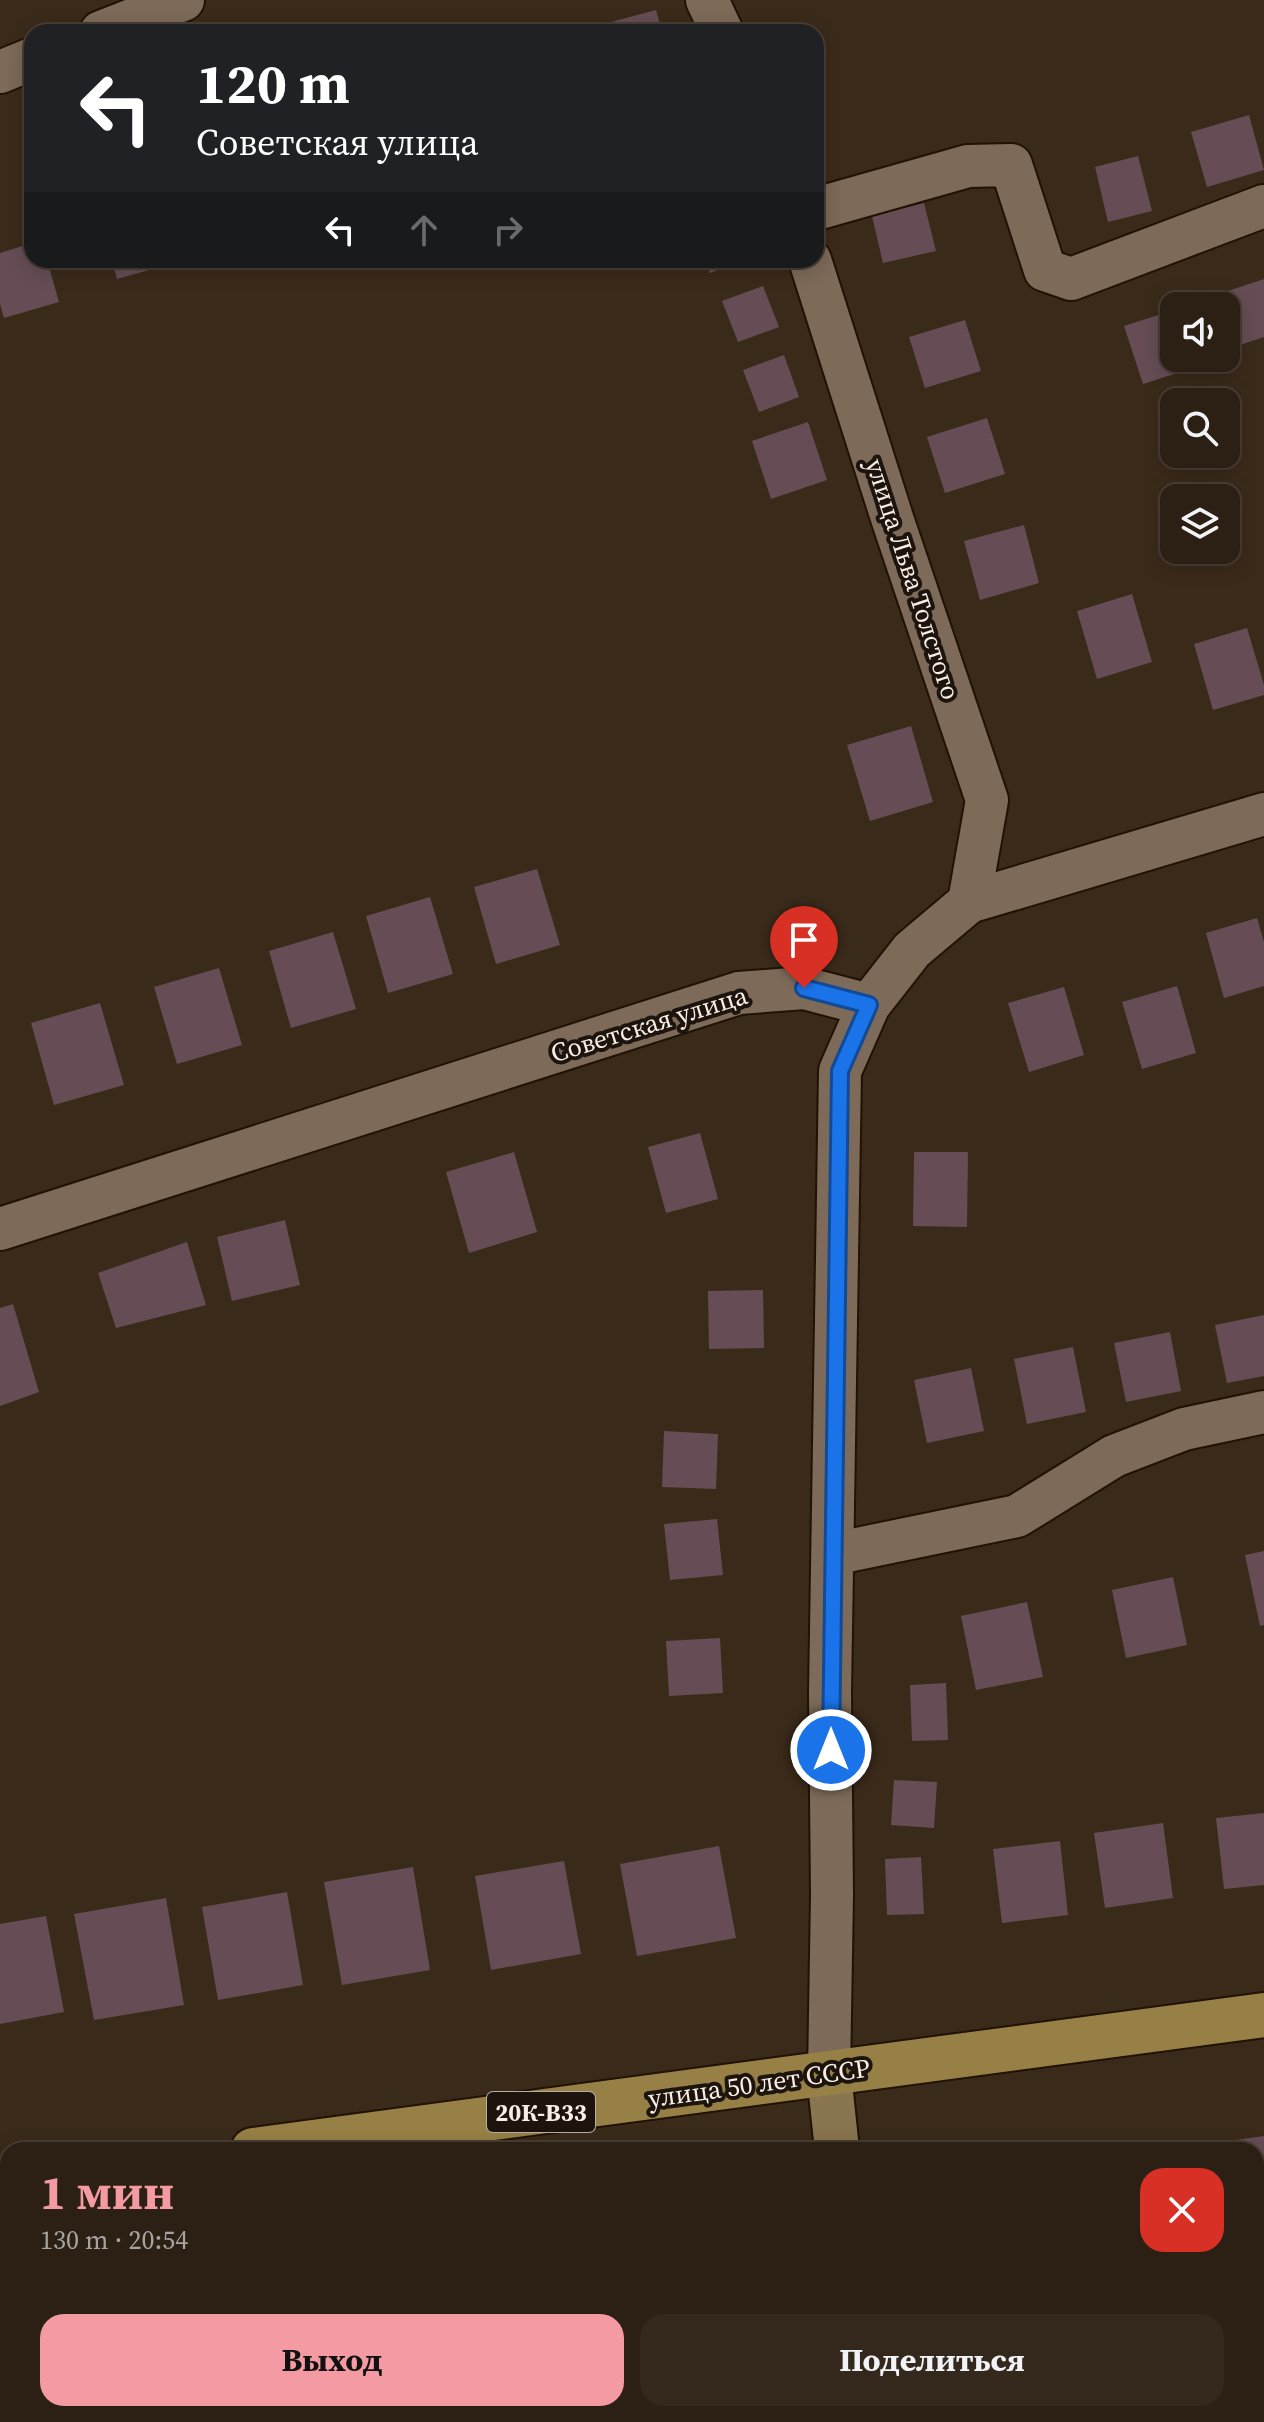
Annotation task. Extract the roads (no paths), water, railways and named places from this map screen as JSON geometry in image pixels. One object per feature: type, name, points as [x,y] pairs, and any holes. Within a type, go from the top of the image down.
[{"type":"main road","name":"улица 50 лет СССР","points":[[314,2142],[1264,2015]]},
{"type":"street","points":[[122,24],[183,0]]},
{"type":"street","points":[[0,72],[24,62]]},
{"type":"street","points":[[824,207],[968,166],[1011,165],[1045,270],[1071,279],[1264,206]]},
{"type":"street","name":"улица Льва Толстого","points":[[813,268],[987,800],[969,902]]},
{"type":"street","points":[[836,2142],[829,2074],[840,1071],[869,1005],[912,950],[969,902],[1264,814]]},
{"type":"street","name":"Советская улица","points":[[0,1229],[739,993],[804,988],[869,1005]]},
{"type":"street","points":[[833,1554],[1017,1516],[1114,1456],[1184,1429],[1264,1412]]}]
